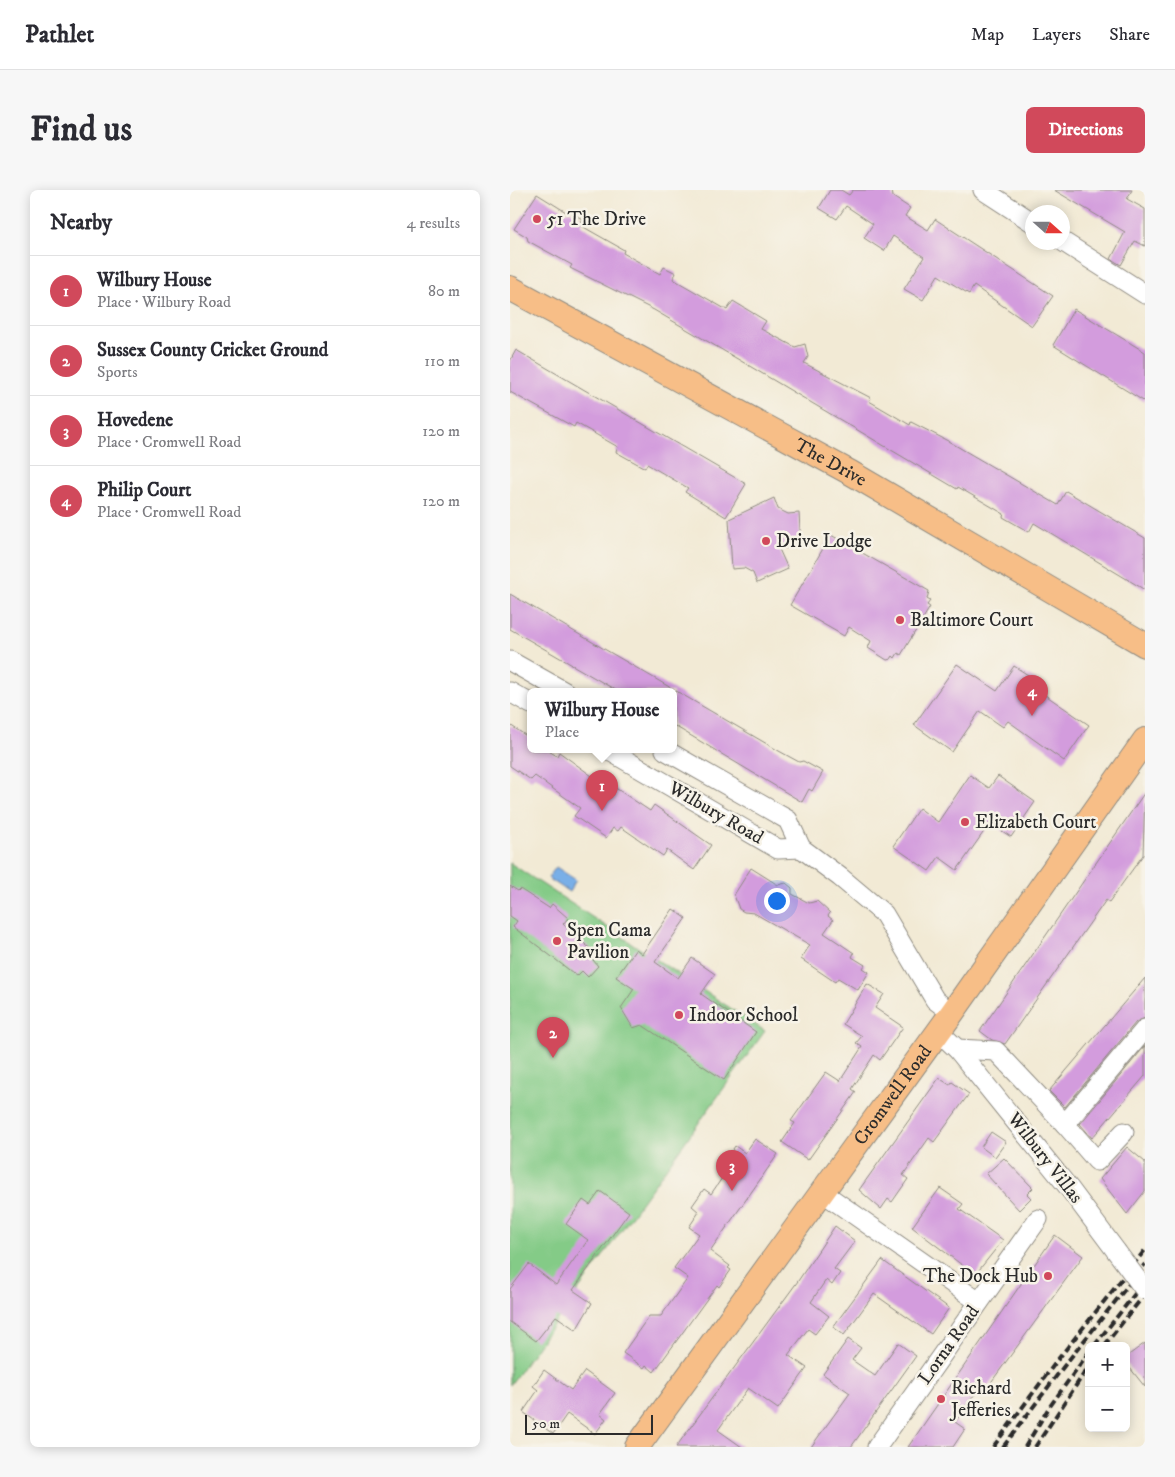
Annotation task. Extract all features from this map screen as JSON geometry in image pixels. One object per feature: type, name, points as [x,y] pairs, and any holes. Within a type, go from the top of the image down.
[{"type":"main road","name":"The Drive","points":[[510,288],[851,473],[1145,645]]},
{"type":"main road","name":"Cromwell Road","points":[[637,1447],[939,1032],[1145,740]]},
{"type":"street","points":[[983,190],[1025,217]]},
{"type":"street","points":[[1070,246],[1145,294]]},
{"type":"street","points":[[510,661],[558,688]]},
{"type":"street","points":[[510,692],[527,702]]},
{"type":"street","name":"Wilbury Road","points":[[613,753],[778,849],[801,848]]},
{"type":"street","name":"Wilbury Road","points":[[670,753],[788,820],[801,848],[840,877],[884,914],[935,1000],[952,1013]]},
{"type":"street","points":[[1065,1124],[1145,1029]]},
{"type":"street","name":"Wilbury Villas","points":[[939,1032],[957,1049],[1069,1188],[1145,1290]]},
{"type":"street","points":[[957,1049],[996,1051],[1098,1161],[1124,1132]]},
{"type":"street","points":[[822,1192],[979,1302]]},
{"type":"street","name":"Lorna Road","points":[[877,1447],[1038,1219]]},
{"type":"green space","points":[[510,863],[765,1031],[510,1385]]},
{"type":"water","points":[[556,867],[576,880],[569,892],[548,878]]},
{"type":"building","points":[[830,190],[841,190],[849,195],[853,190],[892,190],[893,197],[910,208],[905,216],[928,230],[935,219],[1053,296],[1032,326],[974,286],[969,294],[938,275],[923,300],[904,289],[924,257],[893,236],[884,251],[864,238],[873,224],[846,206],[837,219],[819,208]]},
{"type":"building","points":[[1054,190],[1132,190],[1127,199],[1145,209],[1145,246],[1135,241],[1121,265],[1111,259],[1125,232]]},
{"type":"building","points":[[537,194],[566,212],[570,211],[583,220],[580,225],[624,250],[623,253],[660,274],[664,267],[676,273],[673,279],[727,310],[733,301],[766,321],[761,329],[795,347],[805,344],[808,357],[804,363],[871,398],[869,401],[910,425],[911,422],[948,441],[1058,505],[1066,491],[1145,538],[1145,590],[1034,523],[1029,532],[1003,517],[1004,514],[958,487],[957,489],[654,310],[570,268],[572,265],[528,241],[527,237],[514,229]]},
{"type":"building","points":[[1074,309],[1145,352],[1145,402],[1053,345]]},
{"type":"building","points":[[516,350],[746,484],[726,517],[685,492],[688,488],[647,464],[645,468],[616,452],[618,447],[576,423],[574,427],[510,392],[510,361]]},
{"type":"building","name":"Drive Lodge","points":[[774,498],[778,509],[788,514],[799,513],[801,546],[779,549],[788,569],[757,583],[753,573],[744,568],[732,569],[729,519]]},
{"type":"building","points":[[831,535],[929,591],[927,599],[930,601],[927,605],[930,607],[901,655],[898,653],[895,658],[893,656],[887,660],[868,648],[871,641],[849,627],[844,636],[790,605]]},
{"type":"building","points":[[510,594],[671,688],[612,688],[510,629]]},
{"type":"building","points":[[957,664],[997,691],[1014,666],[1039,682],[1035,688],[1089,725],[1064,761],[1008,721],[1003,727],[980,711],[952,752],[914,725]]},
{"type":"building","points":[[677,691],[779,751],[823,772],[812,791],[809,789],[802,802],[677,727]]},
{"type":"building","points":[[510,725],[527,736],[527,753],[552,753],[557,756],[560,753],[603,784],[605,781],[650,811],[654,805],[711,845],[694,870],[667,850],[663,856],[621,827],[618,831],[613,828],[606,838],[574,816],[580,808],[535,776],[531,780],[510,766]]},
{"type":"building","name":"Elizabeth Court","points":[[970,775],[989,788],[998,776],[1035,802],[1011,837],[990,823],[957,870],[939,857],[929,871],[893,846],[919,808],[938,822]]},
{"type":"building","points":[[1145,792],[1143,855],[1109,902],[1106,900],[1005,1044],[992,1040],[980,1031]]},
{"type":"building","points":[[751,868],[778,885],[786,883],[792,888],[792,894],[809,903],[817,901],[830,913],[828,916],[833,920],[824,933],[854,953],[852,957],[865,965],[863,968],[869,972],[858,990],[838,978],[835,982],[801,959],[810,945],[754,913],[744,912],[739,909],[734,895]]},
{"type":"building","name":"Spen Cama Pavilion","points":[[510,886],[518,891],[520,889],[549,908],[552,904],[568,918],[563,924],[597,955],[593,960],[598,966],[588,977],[582,971],[577,976],[513,927],[517,921],[510,916]]},
{"type":"building","name":"Indoor School","points":[[673,909],[686,918],[655,962],[678,978],[692,958],[715,974],[701,994],[756,1032],[724,1080],[642,1025],[633,1028],[621,1008],[634,989],[616,977],[636,949],[642,954]]},
{"type":"building","points":[[1145,978],[1145,1018],[1136,1022],[1065,1107],[1049,1091]]},
{"type":"building","points":[[867,984],[884,994],[875,1008],[903,1027],[880,1060],[874,1055],[852,1089],[856,1092],[808,1160],[782,1142],[795,1123],[791,1121],[826,1072],[840,1081],[862,1047],[856,1043],[862,1036],[843,1024]]},
{"type":"building","points":[[1145,1046],[1145,1076],[1092,1138],[1080,1124]]},
{"type":"building","points":[[939,1078],[950,1085],[952,1082],[969,1094],[934,1142],[929,1138],[903,1175],[908,1179],[892,1202],[888,1199],[881,1209],[859,1190]]},
{"type":"building","points":[[991,1132],[1006,1142],[995,1157],[981,1147]]},
{"type":"building","points":[[755,1139],[778,1154],[710,1251],[730,1266],[728,1268],[731,1270],[719,1287],[717,1285],[654,1372],[646,1365],[644,1368],[623,1353],[649,1316],[661,1316],[688,1278],[674,1268],[699,1234],[689,1227],[699,1212],[692,1206],[704,1189],[711,1194],[731,1165],[725,1161],[735,1146],[745,1153]]},
{"type":"building","points":[[1127,1147],[1145,1162],[1145,1191],[1127,1214],[1100,1179]]},
{"type":"building","points":[[1004,1158],[1033,1188],[1027,1194],[1031,1198],[1019,1210],[986,1174]]},
{"type":"building","points":[[940,1188],[963,1204],[959,1209],[1003,1240],[975,1275],[912,1227]]},
{"type":"building","points":[[600,1191],[629,1212],[573,1290],[592,1303],[576,1330],[556,1316],[536,1341],[510,1322],[510,1289],[529,1264],[556,1285],[588,1240],[566,1224],[583,1200],[590,1205]]},
{"type":"building","points":[[835,1226],[855,1241],[834,1269],[840,1273],[832,1285],[826,1280],[811,1302],[829,1316],[815,1334],[808,1329],[788,1355],[807,1368],[778,1409],[748,1388],[718,1430],[742,1447],[676,1447],[798,1281]]},
{"type":"building","points":[[1055,1235],[1083,1256],[984,1392],[979,1388],[955,1422],[965,1429],[953,1447],[908,1447]]},
{"type":"building","points":[[882,1260],[949,1308],[931,1334],[874,1294],[844,1335],[833,1327]]},
{"type":"building","points":[[848,1339],[861,1348],[852,1360],[875,1376],[898,1343],[916,1356],[851,1447],[811,1447],[850,1393],[823,1374]]},
{"type":"building","points":[[1145,1343],[1145,1387],[1130,1368],[1130,1354]]},
{"type":"building","points":[[544,1370],[571,1390],[585,1371],[615,1393],[600,1414],[606,1419],[595,1434],[567,1414],[553,1434],[523,1412],[538,1390],[533,1386]]},
{"type":"railway","points":[[993,1447],[1059,1358],[1145,1250]]},
{"type":"railway","points":[[1003,1447],[1145,1264]]},
{"type":"railway","points":[[1097,1342],[1145,1281]]},
{"type":"railway","points":[[1107,1342],[1145,1294]]},
{"type":"railway","points":[[1025,1447],[1048,1409],[1085,1358]]},
{"type":"railway","points":[[1035,1447],[1085,1372]]},
{"type":"place","name":"51 The Drive","points":[[537,219]]},
{"type":"place","name":"Drive Lodge","points":[[766,541]]},
{"type":"place","name":"Baltimore Court","points":[[900,620]]},
{"type":"place","name":"Philip Court","points":[[1032,716]]},
{"type":"place","name":"Wilbury House","points":[[602,811]]},
{"type":"place","name":"Elizabeth Court","points":[[965,822]]},
{"type":"place","name":"Spen Cama Pavilion","points":[[557,941]]},
{"type":"place","name":"Indoor School","points":[[679,1015]]},
{"type":"place","name":"Sussex County Cricket Ground","points":[[553,1058]]},
{"type":"place","name":"Hovedene","points":[[732,1191]]},
{"type":"place","name":"The Dock Hub","points":[[1048,1276]]},
{"type":"place","name":"Richard Jefferies","points":[[941,1399]]}]
